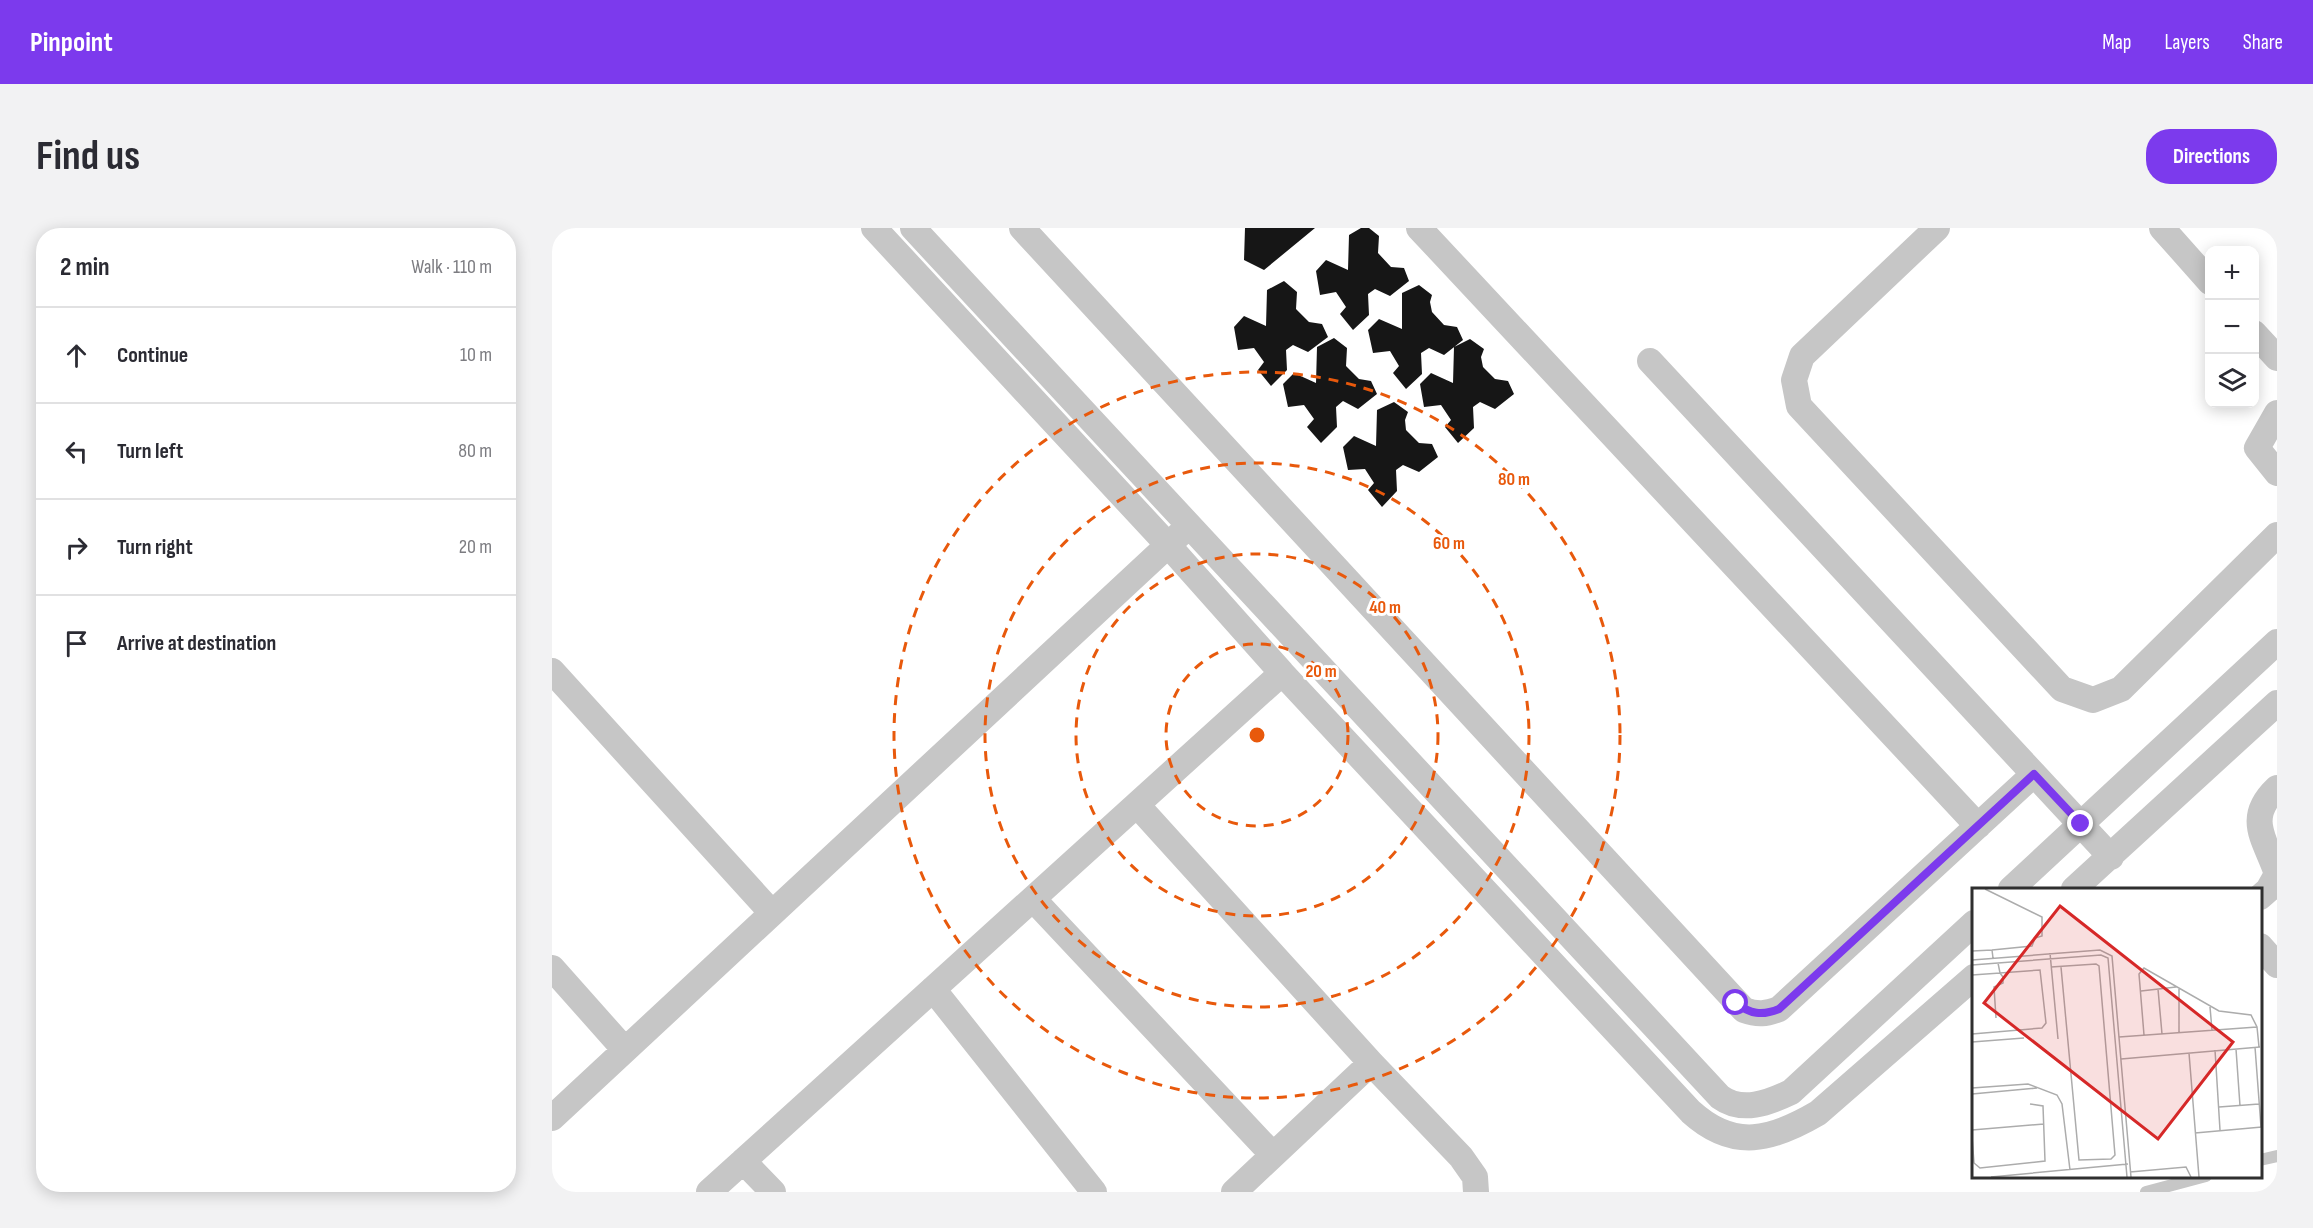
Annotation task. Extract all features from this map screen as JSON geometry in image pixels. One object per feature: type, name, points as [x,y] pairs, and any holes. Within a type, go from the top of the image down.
[{"type":"street","points":[[874,228],[1168,545],[1282,674],[1682,1103],[1716,1132],[1755,1138],[1794,1127],[1818,1113],[1972,979]]},
{"type":"street","points":[[913,228],[1729,1103],[1749,1105],[1769,1102],[1791,1092],[1972,925]]},
{"type":"street","points":[[1022,228],[1744,1010],[1755,1014],[1768,1014],[1779,1009],[2034,774]]},
{"type":"street","points":[[1419,228],[1978,826]]},
{"type":"street","points":[[1937,228],[1802,356],[1794,380],[1799,406],[2062,689],[2093,700],[2121,689],[2277,536]]},
{"type":"street","points":[[2162,228],[2205,276]]},
{"type":"street","points":[[2259,338],[2277,358]]},
{"type":"street","points":[[1650,361],[2111,857]]},
{"type":"street","points":[[2277,413],[2258,448],[2277,473]]},
{"type":"street","points":[[552,1118],[1189,526]]},
{"type":"street","points":[[2012,888],[2277,642]]},
{"type":"street","points":[[552,671],[772,913]]},
{"type":"street","points":[[709,1192],[1282,674]]},
{"type":"street","points":[[2075,888],[2277,704]]},
{"type":"street","points":[[2262,895],[2268,890],[2277,874],[2259,831],[2259,814],[2277,788]]},
{"type":"street","points":[[1137,805],[1371,1063],[1461,1157],[1475,1177],[1476,1192]]},
{"type":"street","points":[[1033,898],[1273,1155]]},
{"type":"street","points":[[2262,948],[2277,965]]},
{"type":"street","points":[[552,968],[625,1050]]},
{"type":"street","points":[[933,989],[1094,1192]]},
{"type":"street","points":[[1234,1192],[1371,1063]]},
{"type":"street","points":[[743,1161],[773,1192]]},
{"type":"lane","points":[[2262,1160],[2277,1156]]},
{"type":"lane","points":[[2146,1192],[2202,1177]]},
{"type":"building","points":[[1245,228],[1315,228],[1264,270],[1244,260]]},
{"type":"building","points":[[1361,228],[1369,228],[1379,236],[1378,253],[1391,267],[1404,268],[1409,281],[1390,296],[1375,289],[1368,294],[1369,315],[1353,330],[1340,314],[1346,307],[1336,292],[1320,295],[1316,271],[1326,260],[1348,270],[1349,235]]},
{"type":"building","points":[[1284,281],[1297,292],[1296,309],[1309,322],[1322,324],[1328,337],[1308,352],[1293,345],[1286,350],[1287,370],[1271,386],[1258,370],[1264,362],[1254,348],[1238,350],[1234,327],[1244,316],[1266,326],[1267,290]]},
{"type":"building","points":[[1419,285],[1432,295],[1430,302],[1432,312],[1444,325],[1457,327],[1463,340],[1444,355],[1429,348],[1421,353],[1422,374],[1406,389],[1393,373],[1399,366],[1390,351],[1373,353],[1368,330],[1379,319],[1402,329],[1402,293]]},
{"type":"building","points":[[1334,338],[1347,348],[1346,366],[1359,379],[1371,381],[1377,394],[1358,409],[1343,401],[1336,407],[1337,427],[1321,443],[1307,427],[1314,419],[1304,405],[1288,407],[1283,384],[1294,373],[1316,383],[1317,347]]},
{"type":"building","points":[[1470,339],[1484,349],[1481,357],[1483,367],[1495,379],[1508,381],[1514,394],[1495,409],[1480,402],[1473,407],[1474,428],[1458,443],[1445,427],[1451,420],[1441,405],[1424,407],[1420,384],[1431,373],[1453,383],[1454,347]]},
{"type":"building","points":[[1394,402],[1408,412],[1405,420],[1406,430],[1419,443],[1432,444],[1438,457],[1419,472],[1403,465],[1396,470],[1397,491],[1382,507],[1368,490],[1374,483],[1365,469],[1348,470],[1343,447],[1354,436],[1376,446],[1377,410]]},
{"type":"route","points":[[1736,1003],[1744,1010],[1755,1014],[1768,1014],[1779,1009],[2034,774],[2081,824]]}]
